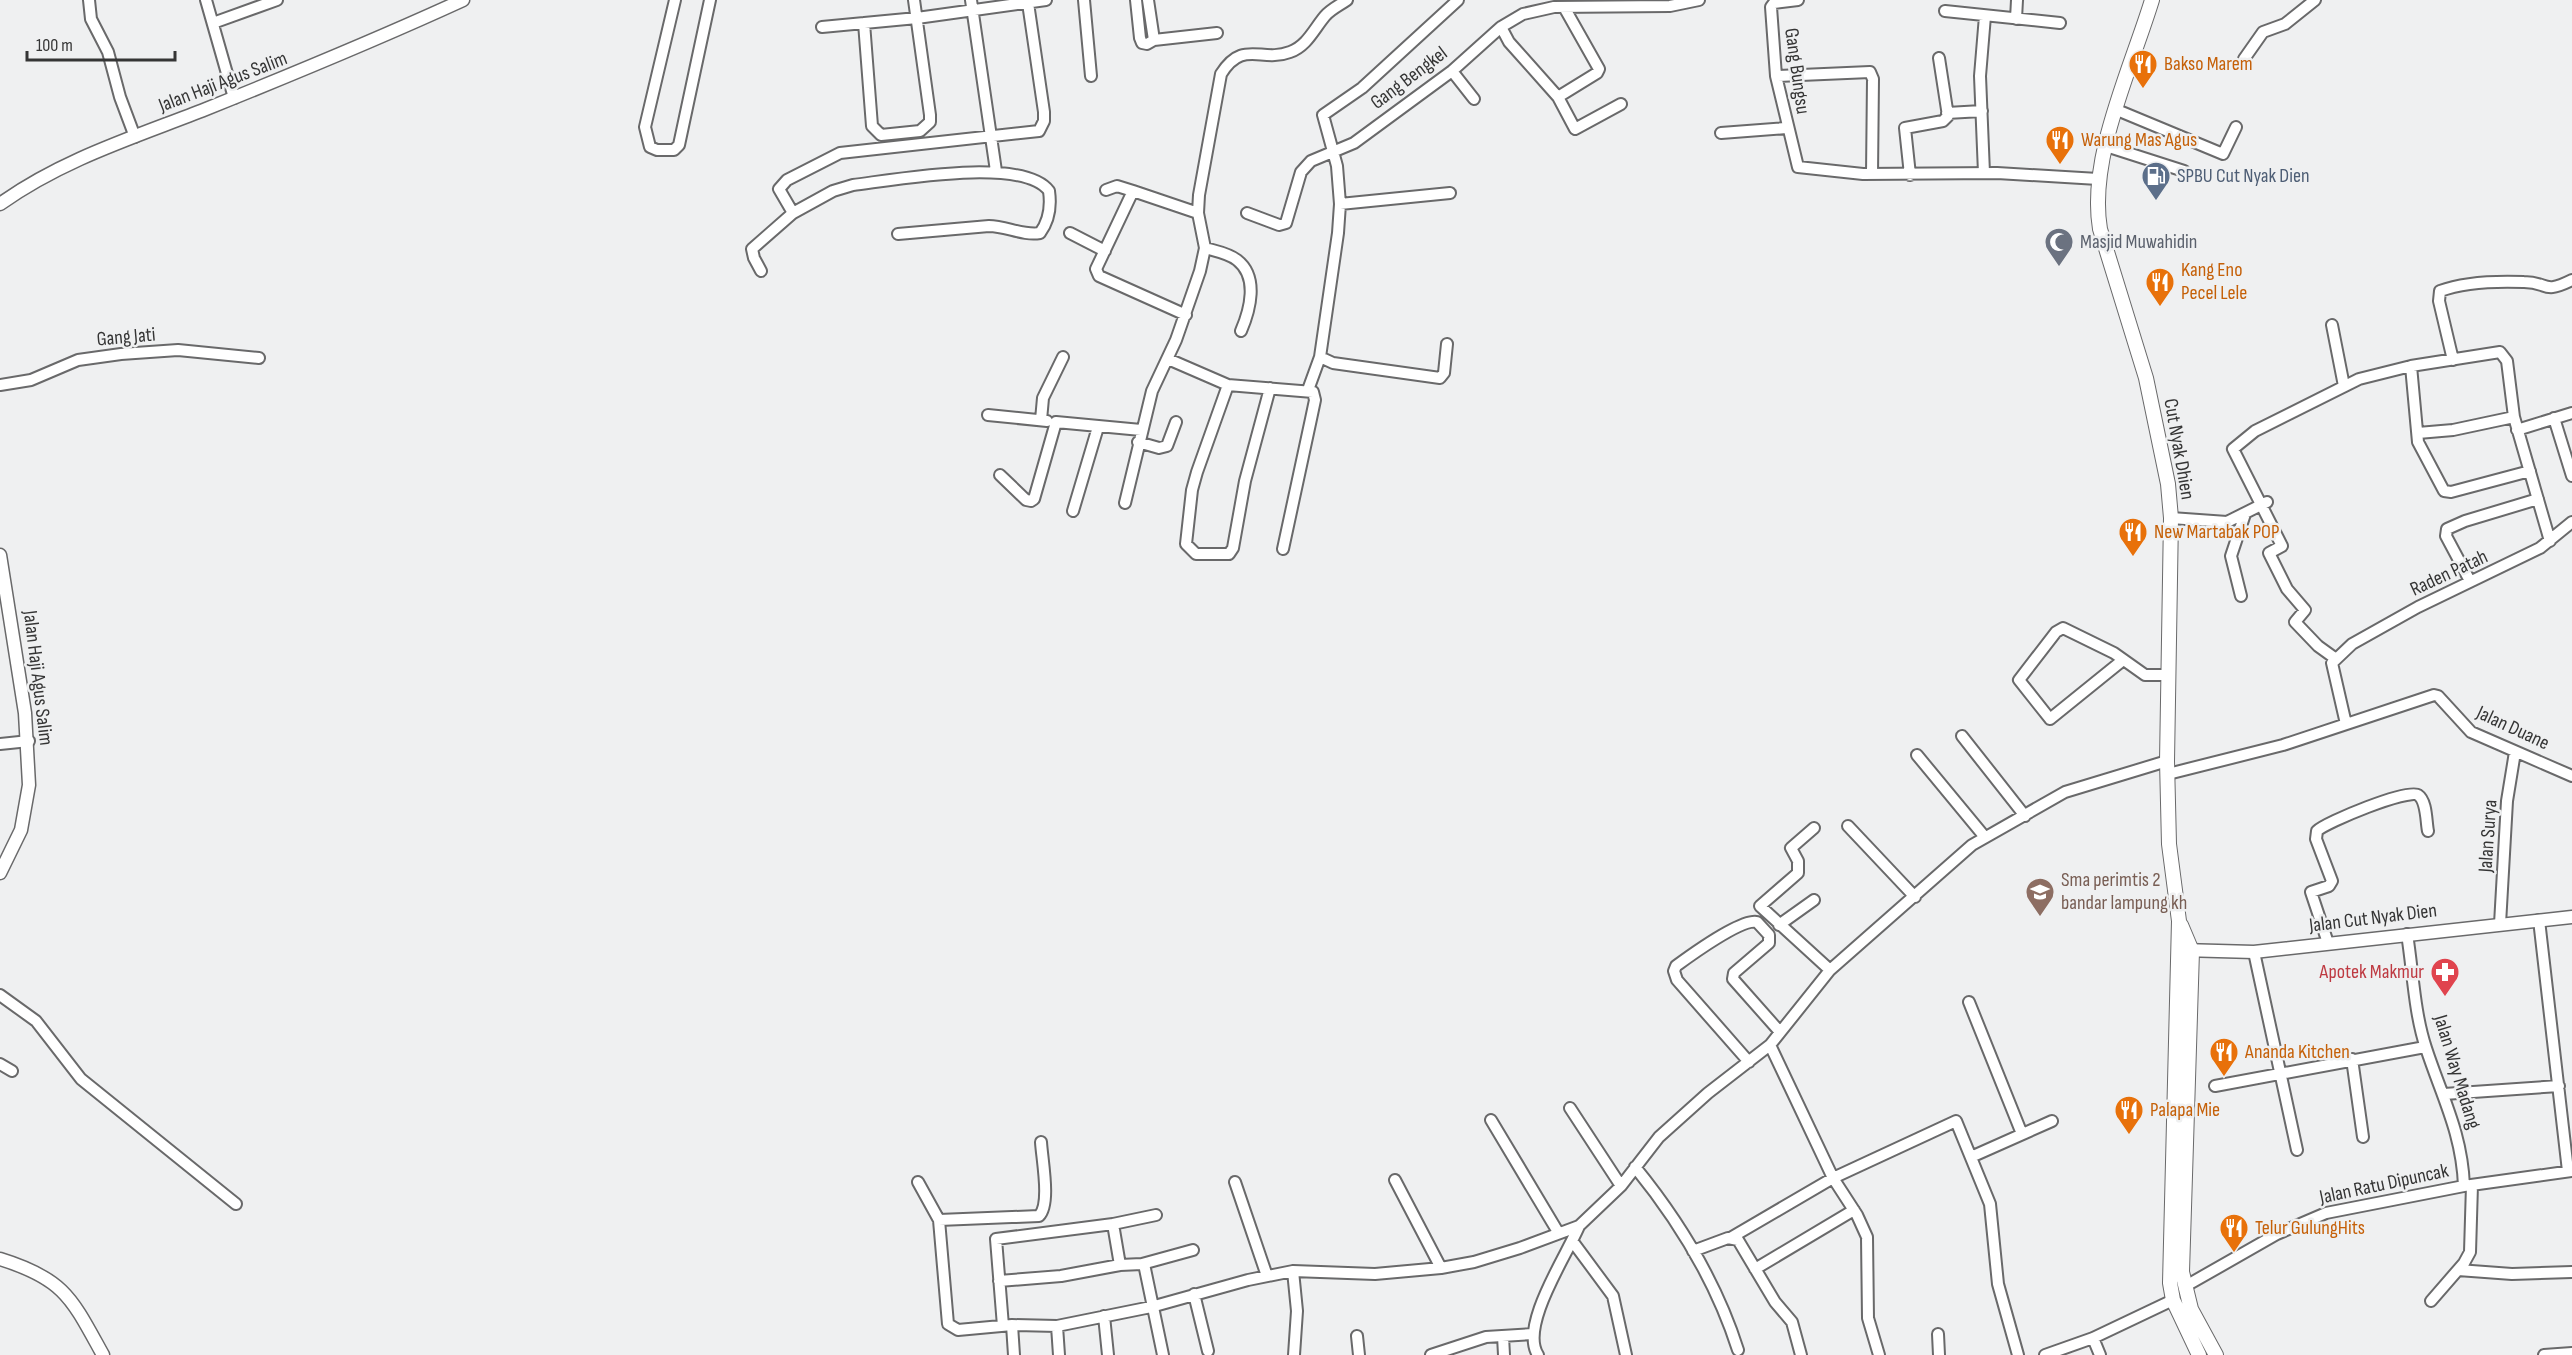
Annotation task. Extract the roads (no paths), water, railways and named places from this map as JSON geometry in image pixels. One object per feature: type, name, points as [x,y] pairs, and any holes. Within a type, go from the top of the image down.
[{"type":"main road","name":"Cut Nyak Dhien","points":[[2152,0],[2106,146],[2098,179],[2096,207],[2100,230],[2146,378],[2168,484],[2171,518],[2169,844],[2185,950],[2176,1238]]},
{"type":"main road","points":[[2176,1238],[2184,1287],[2199,1346]]},
{"type":"main road","points":[[2176,1238],[2170,1283],[2173,1300],[2199,1346],[2217,1355]]},
{"type":"street","points":[[89,0],[91,19],[108,52],[120,97],[135,137]]},
{"type":"street","points":[[206,0],[234,98]]},
{"type":"street","points":[[213,23],[277,0]]},
{"type":"street","name":"Jalan Haji Agus Salim","points":[[0,204],[60,166],[345,54],[463,0]]},
{"type":"street","points":[[675,0],[645,128],[650,147],[657,150],[674,150],[679,145],[710,0]]},
{"type":"street","points":[[864,23],[872,126],[877,133],[885,135],[920,131],[930,122],[914,0]]},
{"type":"street","points":[[822,27],[916,18],[972,6],[1046,0]]},
{"type":"street","points":[[1084,0],[1091,76]]},
{"type":"street","points":[[1136,0],[1142,43],[1147,45],[1154,40],[1217,33]]},
{"type":"street","points":[[1148,0],[1154,40]]},
{"type":"street","points":[[1125,503],[1139,436],[1152,391],[1186,315],[1205,248],[1198,213],[1221,74],[1225,66],[1239,55],[1282,54],[1293,51],[1312,35],[1328,13],[1347,0]]},
{"type":"street","points":[[1308,390],[1320,357],[1336,249],[1340,204],[1335,152],[1323,115],[1362,88],[1458,0]]},
{"type":"street","name":"Gang Bengkel","points":[[1247,213],[1280,225],[1286,223],[1305,165],[1354,143],[1452,70],[1501,27],[1535,11],[1564,7],[1608,3],[1670,6],[1699,0]]},
{"type":"street","name":"Gang Bungsu","points":[[1798,0],[1774,3],[1772,7],[1776,76],[1786,128],[1798,167],[1872,174]]},
{"type":"street","points":[[2016,19],[2017,0]]},
{"type":"street","points":[[2244,59],[2263,32],[2284,24],[2315,0]]},
{"type":"street","points":[[794,213],[782,198],[780,185],[830,156],[849,152],[1031,134],[1039,131],[1044,121],[1028,3]]},
{"type":"street","points":[[972,6],[996,171]]},
{"type":"street","points":[[1558,97],[1597,74],[1599,69],[1564,7]]},
{"type":"street","points":[[1945,11],[2060,23]]},
{"type":"street","points":[[1984,173],[1980,76],[1985,16]]},
{"type":"street","points":[[1501,27],[1509,42],[1558,97],[1575,129],[1621,104]]},
{"type":"street","points":[[1910,175],[1905,128],[1946,119],[1939,58]]},
{"type":"street","points":[[1452,70],[1474,99]]},
{"type":"street","points":[[1776,76],[1870,72],[1873,79],[1872,174],[1984,173],[2098,179]]},
{"type":"street","points":[[2117,110],[2223,153],[2236,127]]},
{"type":"street","points":[[1947,113],[1982,111]]},
{"type":"street","points":[[1721,133],[1786,128]]},
{"type":"street","points":[[2106,146],[2184,171]]},
{"type":"street","points":[[761,271],[752,249],[794,213],[833,191],[853,185],[996,171],[1038,180],[1049,190],[1048,215],[1040,233],[1026,234],[1002,226],[989,226],[898,234]]},
{"type":"street","points":[[1106,190],[1117,186],[1198,213]]},
{"type":"street","points":[[1133,191],[1096,268],[1099,276],[1186,315]]},
{"type":"street","points":[[1340,204],[1450,193]]},
{"type":"street","points":[[1070,233],[1105,251]]},
{"type":"street","points":[[1205,248],[1236,259],[1247,277],[1250,308],[1241,331]]},
{"type":"street","points":[[2453,360],[2439,301],[2440,291],[2512,282],[2526,282],[2553,288],[2572,280]]},
{"type":"street","points":[[2332,325],[2344,386]]},
{"type":"street","points":[[1320,357],[1326,361],[1440,378],[1444,373],[1447,344]]},
{"type":"street","name":"Gang Jati","points":[[0,385],[31,380],[78,360],[120,354],[178,350],[259,358]]},
{"type":"street","points":[[1538,1355],[1532,1334],[1553,1275],[1573,1242],[1579,1226],[1621,1186],[1667,1130],[1708,1093],[1770,1045],[1830,970],[1984,836],[2080,786],[2283,746],[2346,724],[2333,671],[2332,663],[2337,657],[2318,646],[2295,622],[2305,610],[2287,589],[2269,553],[2282,546],[2266,502],[2233,449],[2254,431],[2344,386],[2411,366],[2495,352],[2503,354],[2507,362],[2517,430],[2550,541]]},
{"type":"street","points":[[1041,420],[1043,398],[1063,357]]},
{"type":"street","points":[[1168,359],[1228,385],[1313,392],[1315,400],[1284,549]]},
{"type":"street","points":[[2411,366],[2420,449],[2444,491],[2451,492],[2530,471]]},
{"type":"street","points":[[1228,385],[1192,490],[1186,544],[1196,554],[1224,556],[1229,554],[1233,548],[1245,481],[1270,388]]},
{"type":"street","points":[[2517,430],[2572,412]]},
{"type":"street","points":[[988,415],[1098,427],[1139,436],[1158,448],[1167,446],[1176,422]]},
{"type":"street","points":[[2418,433],[2453,430],[2514,417]]},
{"type":"street","points":[[2554,418],[2572,476]]},
{"type":"street","points":[[1000,475],[1026,500],[1034,499],[1056,422]]},
{"type":"street","points":[[1073,511],[1098,427]]},
{"type":"street","points":[[2470,580],[2446,536],[2447,529],[2465,521],[2538,499]]},
{"type":"street","points":[[2171,518],[2218,523],[2245,514],[2266,502]]},
{"type":"street","points":[[2241,596],[2231,556],[2245,514]]},
{"type":"street","name":"Raden Patah","points":[[2337,657],[2352,644],[2470,580],[2496,571],[2550,541],[2572,522]]},
{"type":"street","name":"Jalan Haji Agus Salim","points":[[0,555],[28,741],[27,806],[21,830],[0,873]]},
{"type":"street","points":[[2124,660],[2050,719],[2019,680],[2055,632],[2063,628],[2124,660],[2145,675],[2169,675]]},
{"type":"street","name":"Jalan Duane","points":[[2346,724],[2436,695],[2471,732],[2572,776]]},
{"type":"street","points":[[1962,736],[2025,816]]},
{"type":"street","points":[[0,744],[28,741]]},
{"type":"street","name":"Jalan Surya","points":[[2500,924],[2507,801],[2515,752]]},
{"type":"street","points":[[1917,755],[1984,836]]},
{"type":"street","points":[[2328,943],[2311,892],[2329,886],[2332,881],[2316,839],[2317,831],[2400,795],[2415,793],[2420,796],[2423,804],[2428,831]]},
{"type":"street","points":[[1848,826],[1915,897]]},
{"type":"street","points":[[1814,828],[1791,848],[1798,861],[1798,873],[1761,903],[1760,908],[1830,970]]},
{"type":"street","points":[[1779,925],[1814,900]]},
{"type":"street","name":"Jalan Cut Nyak Dien","points":[[2185,950],[2254,952],[2572,917]]},
{"type":"street","points":[[2539,920],[2570,1171]]},
{"type":"street","points":[[1749,1062],[1677,980],[1674,971],[1676,966],[1710,941],[1746,921],[1757,922],[1769,935],[1769,943],[1734,973],[1733,979],[1780,1032]]},
{"type":"street","name":"Jalan Way Madang","points":[[2407,934],[2425,1047],[2444,1094],[2462,1154],[2468,1186],[2470,1252],[2432,1301]]},
{"type":"street","points":[[2254,952],[2296,1150]]},
{"type":"street","points":[[0,995],[36,1021],[81,1079],[236,1204]]},
{"type":"street","points":[[1969,1002],[2022,1134]]},
{"type":"street","points":[[1770,1045],[1833,1178],[1854,1210],[1867,1237],[1869,1248],[1868,1318],[1879,1355]]},
{"type":"street","points":[[2215,1086],[2425,1047]]},
{"type":"street","points":[[2352,1059],[2363,1137]]},
{"type":"street","points":[[0,1064],[12,1071]]},
{"type":"street","points":[[2444,1094],[2559,1086]]},
{"type":"street","points":[[1570,1108],[1621,1186]]},
{"type":"street","points":[[1491,1120],[1558,1232]]},
{"type":"street","points":[[1971,1157],[2052,1121]]},
{"type":"street","points":[[1693,1251],[1732,1237],[1833,1178],[1952,1122],[1960,1124],[1990,1204],[1998,1284],[2018,1355]]},
{"type":"street","points":[[939,1220],[1039,1216],[1043,1212],[1045,1198],[1041,1142]]},
{"type":"street","points":[[1635,1167],[1677,1223],[1693,1251],[1729,1323],[1738,1350]]},
{"type":"street","name":"Jalan Ratu Dipuncak","points":[[2184,1287],[2307,1219],[2326,1213],[2468,1186],[2570,1171]]},
{"type":"street","points":[[1395,1180],[1441,1268]]},
{"type":"street","points":[[918,1182],[939,1220],[949,1327],[958,1330],[1007,1326],[1057,1326],[1151,1307],[1194,1294],[1293,1271],[1375,1274],[1441,1268],[1520,1248],[1579,1226]]},
{"type":"street","points":[[1235,1182],[1267,1276]]},
{"type":"street","points":[[1755,1269],[1854,1210]]},
{"type":"street","points":[[1014,1355],[999,1281],[996,1239],[1113,1224],[1156,1215]]},
{"type":"street","points":[[1113,1224],[1120,1265]]},
{"type":"street","points":[[1732,1237],[1738,1240],[1792,1322],[1801,1355]]},
{"type":"street","points":[[1573,1242],[1613,1296],[1626,1355]]},
{"type":"street","points":[[999,1281],[1062,1276],[1120,1265],[1143,1264],[1193,1250]]},
{"type":"street","points":[[0,1259],[39,1275],[63,1290],[103,1355]]},
{"type":"street","points":[[1143,1264],[1163,1355]]},
{"type":"street","points":[[2458,1270],[2512,1274],[2572,1272]]},
{"type":"street","points":[[1293,1271],[1297,1311],[1294,1355]]},
{"type":"street","points":[[1194,1294],[1208,1352]]},
{"type":"street","points":[[2045,1355],[2093,1338],[2173,1300]]},
{"type":"street","points":[[1104,1316],[1108,1355]]},
{"type":"street","points":[[1057,1326],[1059,1355]]},
{"type":"street","points":[[1431,1355],[1473,1341],[1532,1334]]},
{"type":"street","points":[[1938,1334],[1939,1355]]},
{"type":"street","points":[[1357,1336],[1359,1355]]},
{"type":"street","points":[[1503,1336],[1504,1355]]},
{"type":"street","points":[[2093,1338],[2100,1355]]},
{"type":"street","points":[[2544,1355],[2572,1353]]},
{"type":"place","name":"Bakso Marem","points":[[2143,90]]},
{"type":"place","name":"Warung Mas Agus","points":[[2060,166]]},
{"type":"place","name":"SPBU Cut Nyak Dien","points":[[2156,202]]},
{"type":"place","name":"Masjid Muwahidin","points":[[2059,268]]},
{"type":"place","name":"Kang Eno Pecel Lele","points":[[2160,308]]},
{"type":"place","name":"New Martabak POP","points":[[2133,558]]},
{"type":"place","name":"Sma perimtis 2 bandar lampung kh","points":[[2040,918]]},
{"type":"place","name":"Apotek Makmur","points":[[2445,998]]},
{"type":"place","name":"Ananda Kitchen","points":[[2224,1078]]},
{"type":"place","name":"Palapa Mie","points":[[2129,1136]]},
{"type":"place","name":"Telur GulungHits","points":[[2234,1254]]}]
